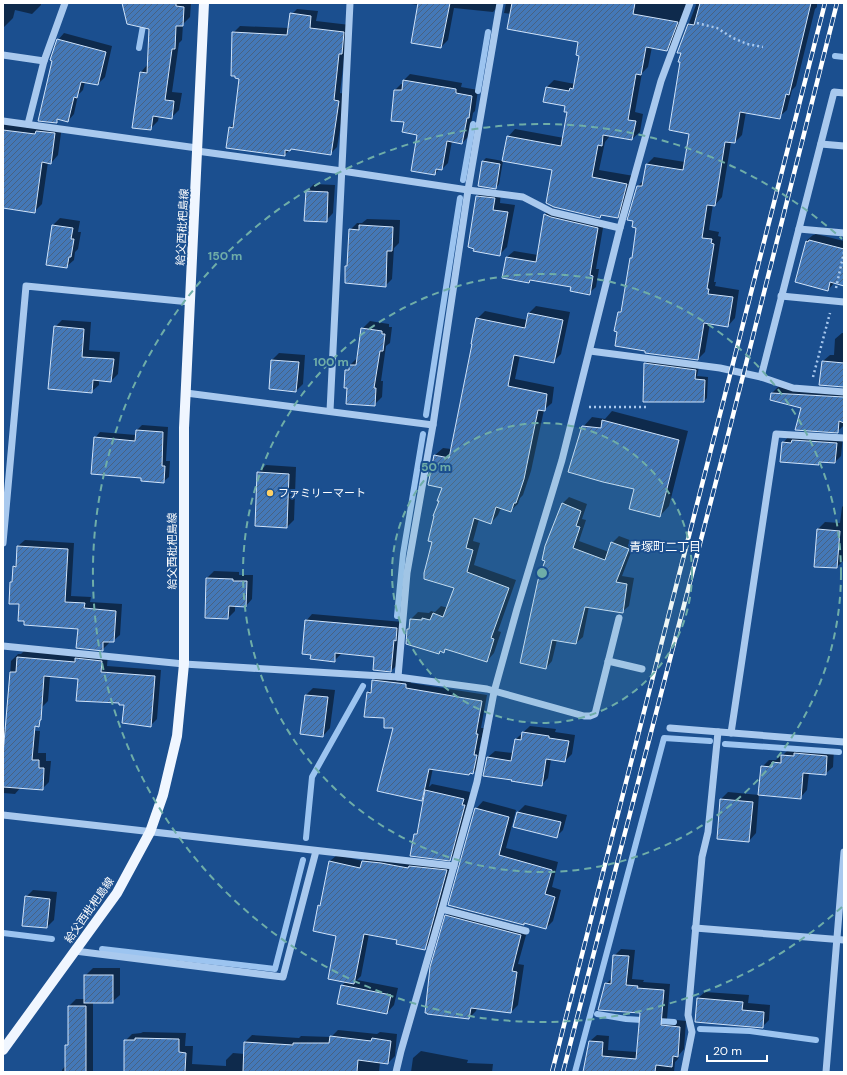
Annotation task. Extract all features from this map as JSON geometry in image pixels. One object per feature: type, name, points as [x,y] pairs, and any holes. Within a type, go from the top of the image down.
[{"type":"main road","name":"給父西枇杷島線","points":[[3,1050],[117,893],[150,832],[163,795],[177,736],[184,664],[184,428],[204,3]]},
{"type":"street","points":[[28,124],[44,61],[65,3]]},
{"type":"street","points":[[330,411],[350,3]]},
{"type":"street","points":[[398,677],[407,573],[434,425],[468,190],[500,3]]},
{"type":"street","points":[[396,1072],[477,782],[494,692],[517,609],[562,460],[620,228],[662,82],[690,3]]},
{"type":"street","points":[[3,55],[44,61]]},
{"type":"street","points":[[761,377],[834,92],[844,93]]},
{"type":"street","points":[[3,121],[523,197],[552,212],[620,228]]},
{"type":"street","points":[[821,144],[844,146]]},
{"type":"street","points":[[799,229],[844,233]]},
{"type":"street","points":[[3,543],[26,286],[190,302]]},
{"type":"street","points":[[781,296],[844,302]]},
{"type":"street","points":[[590,351],[720,368],[761,377],[793,388],[844,392]]},
{"type":"street","points":[[186,392],[434,425]]},
{"type":"street","points":[[731,733],[776,434],[844,438]]},
{"type":"street","points":[[3,646],[184,664],[398,677],[487,689],[584,716],[590,716],[595,714],[619,618]]},
{"type":"street","points":[[608,661],[642,670]]},
{"type":"street","points":[[670,728],[844,742]]},
{"type":"street","points":[[684,1072],[692,1032],[688,1015],[702,857],[708,832],[718,732]]},
{"type":"street","points":[[3,815],[454,866]]},
{"type":"street","points":[[75,952],[283,977],[316,851]]},
{"type":"street","points":[[826,1072],[840,940],[844,852]]},
{"type":"street","points":[[442,908],[526,931]]},
{"type":"street","points":[[696,928],[840,940]]},
{"type":"path","points":[[684,20],[717,28],[733,38],[747,44],[763,47]]},
{"type":"path","points":[[809,390],[833,301],[844,252]]},
{"type":"path","points":[[575,407],[646,407]]},
{"type":"building","points":[[122,3],[176,3],[176,6],[184,7],[183,26],[176,26],[175,49],[172,49],[165,100],[174,101],[172,119],[153,116],[151,130],[132,128],[140,72],[147,73],[149,29],[127,24]]},
{"type":"building","points":[[418,3],[450,3],[441,48],[411,43]]},
{"type":"building","points":[[512,3],[635,3],[633,14],[678,22],[667,51],[646,47],[641,75],[636,74],[628,120],[636,121],[632,140],[603,135],[602,146],[598,145],[592,177],[627,184],[618,218],[601,215],[600,218],[554,207],[546,203],[552,170],[502,161],[507,136],[561,146],[567,112],[564,112],[565,106],[543,102],[546,87],[569,91],[570,88],[573,89],[579,56],[576,55],[578,42],[507,29]]},
{"type":"building","points":[[700,3],[811,3],[789,95],[786,94],[780,119],[740,112],[735,143],[725,142],[715,206],[707,205],[702,238],[712,239],[711,243],[714,244],[707,289],[709,289],[708,294],[733,297],[728,327],[704,323],[698,360],[645,353],[645,351],[615,346],[617,332],[614,331],[618,312],[621,312],[630,258],[632,258],[636,228],[632,227],[633,221],[627,220],[637,186],[642,186],[646,164],[683,170],[689,134],[669,130],[680,62],[678,62],[681,53],[677,53],[688,24],[694,25]]},
{"type":"building","points":[[290,13],[311,16],[310,28],[344,32],[342,54],[339,54],[334,100],[339,101],[331,155],[291,149],[290,151],[285,150],[285,156],[226,148],[229,127],[233,128],[239,79],[235,78],[235,76],[231,76],[232,32],[287,35]]},
{"type":"building","points":[[57,39],[106,52],[98,85],[81,82],[77,98],[74,97],[68,122],[57,119],[57,123],[38,121],[52,61],[50,60]]},
{"type":"building","points":[[403,80],[456,89],[456,93],[472,96],[469,118],[467,118],[462,144],[447,141],[442,170],[436,169],[435,175],[411,171],[417,135],[402,132],[404,122],[391,121],[394,90],[402,90]]},
{"type":"building","points":[[3,130],[35,134],[36,131],[55,133],[51,164],[42,162],[35,213],[3,208]]},
{"type":"building","points":[[482,161],[500,164],[496,189],[478,186]]},
{"type":"building","points":[[306,191],[328,192],[327,222],[304,221]]},
{"type":"building","points":[[476,196],[495,198],[493,210],[508,212],[500,256],[473,251],[474,249],[468,247]]},
{"type":"building","points":[[544,214],[598,228],[590,275],[593,276],[590,295],[570,291],[571,287],[530,280],[529,283],[502,278],[506,257],[536,262]]},
{"type":"building","points":[[52,225],[73,228],[71,239],[74,239],[71,257],[69,257],[67,268],[46,265]]},
{"type":"building","points":[[359,225],[393,227],[392,251],[387,251],[386,287],[345,283],[345,266],[347,266],[349,229],[359,230]]},
{"type":"building","points":[[809,240],[844,249],[844,286],[830,282],[828,291],[795,282],[806,241],[808,242]]},
{"type":"building","points":[[528,313],[563,320],[554,363],[514,355],[508,386],[547,394],[545,411],[538,410],[524,479],[516,503],[514,503],[511,512],[496,507],[491,524],[474,518],[466,548],[473,550],[467,572],[509,588],[491,638],[494,639],[487,662],[445,649],[444,653],[440,651],[439,654],[406,644],[407,629],[409,629],[410,619],[422,620],[422,618],[430,620],[433,613],[443,617],[454,588],[424,579],[424,573],[432,542],[428,541],[433,516],[442,488],[428,485],[434,455],[449,458],[476,318],[525,328]]},
{"type":"building","points":[[54,326],[84,329],[82,357],[114,359],[111,382],[93,380],[92,393],[48,389]]},
{"type":"building","points":[[361,328],[382,331],[382,334],[385,334],[383,351],[380,351],[374,388],[376,388],[375,406],[346,404],[347,388],[344,388],[345,370],[349,370],[349,365],[356,365]]},
{"type":"building","points":[[271,360],[299,362],[296,392],[269,389]]},
{"type":"building","points":[[822,361],[844,363],[844,387],[819,385]]},
{"type":"building","points":[[644,363],[696,370],[695,379],[705,380],[704,402],[643,402]]},
{"type":"building","points":[[771,393],[844,397],[844,423],[839,421],[838,433],[795,430],[801,408],[770,400]]},
{"type":"building","points":[[602,420],[679,440],[660,517],[629,509],[634,489],[568,472],[582,426],[601,428]]},
{"type":"building","points":[[136,430],[163,432],[162,466],[165,466],[164,483],[141,481],[141,478],[91,474],[94,437],[135,441]]},
{"type":"building","points":[[792,440],[837,443],[835,463],[819,462],[819,465],[780,462],[782,442],[791,443]]},
{"type":"building","points":[[257,472],[289,474],[287,528],[255,526]]},
{"type":"building","points":[[562,503],[581,511],[576,526],[580,527],[573,548],[605,560],[611,542],[629,549],[616,582],[627,584],[623,613],[585,607],[576,644],[552,640],[546,669],[520,663],[538,580],[545,561],[542,560],[545,546]]},
{"type":"building","points":[[817,529],[840,531],[837,568],[814,567]]},
{"type":"building","points":[[17,546],[68,549],[65,602],[85,603],[84,608],[116,611],[114,642],[103,642],[103,651],[76,648],[78,629],[24,625],[24,621],[18,621],[19,604],[9,604],[10,582],[12,582],[13,566],[16,567]]},
{"type":"building","points":[[206,578],[247,581],[246,607],[229,606],[228,619],[205,618]]},
{"type":"building","points":[[305,620],[397,628],[396,641],[394,640],[391,672],[373,670],[374,657],[335,653],[335,662],[310,659],[311,655],[302,654]]},
{"type":"building","points":[[17,657],[75,662],[75,658],[102,661],[101,672],[155,676],[151,727],[122,723],[124,705],[119,705],[119,703],[76,701],[78,679],[44,676],[41,720],[39,727],[35,726],[32,760],[39,760],[39,768],[44,768],[43,790],[3,787],[3,754],[10,672],[16,672]]},
{"type":"building","points":[[372,680],[406,684],[406,688],[482,701],[476,734],[478,734],[474,755],[477,755],[473,774],[470,773],[469,775],[429,769],[422,801],[377,791],[393,728],[384,728],[384,718],[364,717],[367,692],[371,693]]},
{"type":"building","points":[[305,695],[328,697],[323,737],[300,734]]},
{"type":"building","points":[[522,732],[569,741],[565,762],[546,759],[542,786],[483,776],[487,757],[511,761],[515,739],[521,740]]},
{"type":"building","points":[[794,753],[827,756],[826,775],[803,773],[801,799],[758,795],[761,766],[772,767],[772,762],[781,763],[781,755],[794,756]]},
{"type":"building","points":[[425,790],[464,799],[462,805],[465,805],[450,861],[410,856],[414,834],[417,834]]},
{"type":"building","points":[[720,799],[753,802],[749,842],[717,839]]},
{"type":"building","points":[[475,808],[509,817],[499,855],[552,870],[545,894],[555,897],[546,929],[524,923],[524,925],[448,905]]},
{"type":"building","points":[[517,812],[561,822],[557,838],[513,827]]},
{"type":"building","points":[[329,861],[360,868],[362,861],[408,868],[409,866],[447,870],[425,950],[396,944],[397,940],[364,934],[354,984],[328,979],[336,936],[313,931],[318,905],[320,906]]},
{"type":"building","points":[[25,896],[50,899],[47,928],[22,926]]},
{"type":"building","points":[[445,915],[521,935],[512,971],[517,972],[511,1013],[471,1008],[469,1019],[425,1013],[430,967]]},
{"type":"building","points":[[613,955],[629,956],[626,985],[638,986],[637,988],[664,990],[661,1025],[680,1027],[678,1057],[673,1056],[672,1067],[656,1065],[655,1072],[583,1072],[589,1041],[603,1042],[602,1056],[636,1059],[640,1013],[598,1010],[605,983],[611,984]]},
{"type":"building","points":[[84,975],[113,975],[113,1003],[84,1003]]},
{"type":"building","points":[[341,985],[391,995],[387,1014],[337,1004]]},
{"type":"building","points":[[697,998],[743,1002],[742,1010],[764,1012],[763,1028],[695,1022]]},
{"type":"building","points":[[68,1006],[86,1006],[86,1072],[65,1072],[65,1045],[68,1045]]},
{"type":"building","points":[[330,1036],[371,1041],[372,1038],[391,1041],[388,1064],[358,1060],[357,1072],[243,1072],[244,1042],[293,1045],[293,1043],[329,1043]]},
{"type":"building","points":[[135,1038],[179,1039],[179,1052],[186,1053],[185,1072],[124,1072],[124,1040],[135,1040]]},
{"type":"waterway","points":[[139,48],[144,20]]},
{"type":"waterway","points":[[478,91],[488,32]]},
{"type":"waterway","points":[[835,56],[844,57]]},
{"type":"waterway","points":[[463,180],[473,124]]},
{"type":"waterway","points":[[426,415],[460,198]]},
{"type":"waterway","points":[[397,616],[403,554],[423,434]]},
{"type":"waterway","points":[[306,838],[312,777],[363,686]]},
{"type":"waterway","points":[[575,1072],[664,738],[710,741]]},
{"type":"waterway","points":[[725,744],[839,752]]},
{"type":"waterway","points":[[102,949],[275,969],[303,860]]},
{"type":"waterway","points":[[3,933],[52,939]]},
{"type":"waterway","points":[[597,1014],[626,1019],[674,1022]]},
{"type":"waterway","points":[[700,1029],[750,1031],[816,1040]]},
{"type":"railway","points":[[552,1072],[825,3]]},
{"type":"railway","points":[[563,1072],[726,443],[837,3]]},
{"type":"place","name":"ファミリーマート","points":[[270,493]]},
{"type":"district","name":"青塚町二丁目","points":[[665,547]]}]
